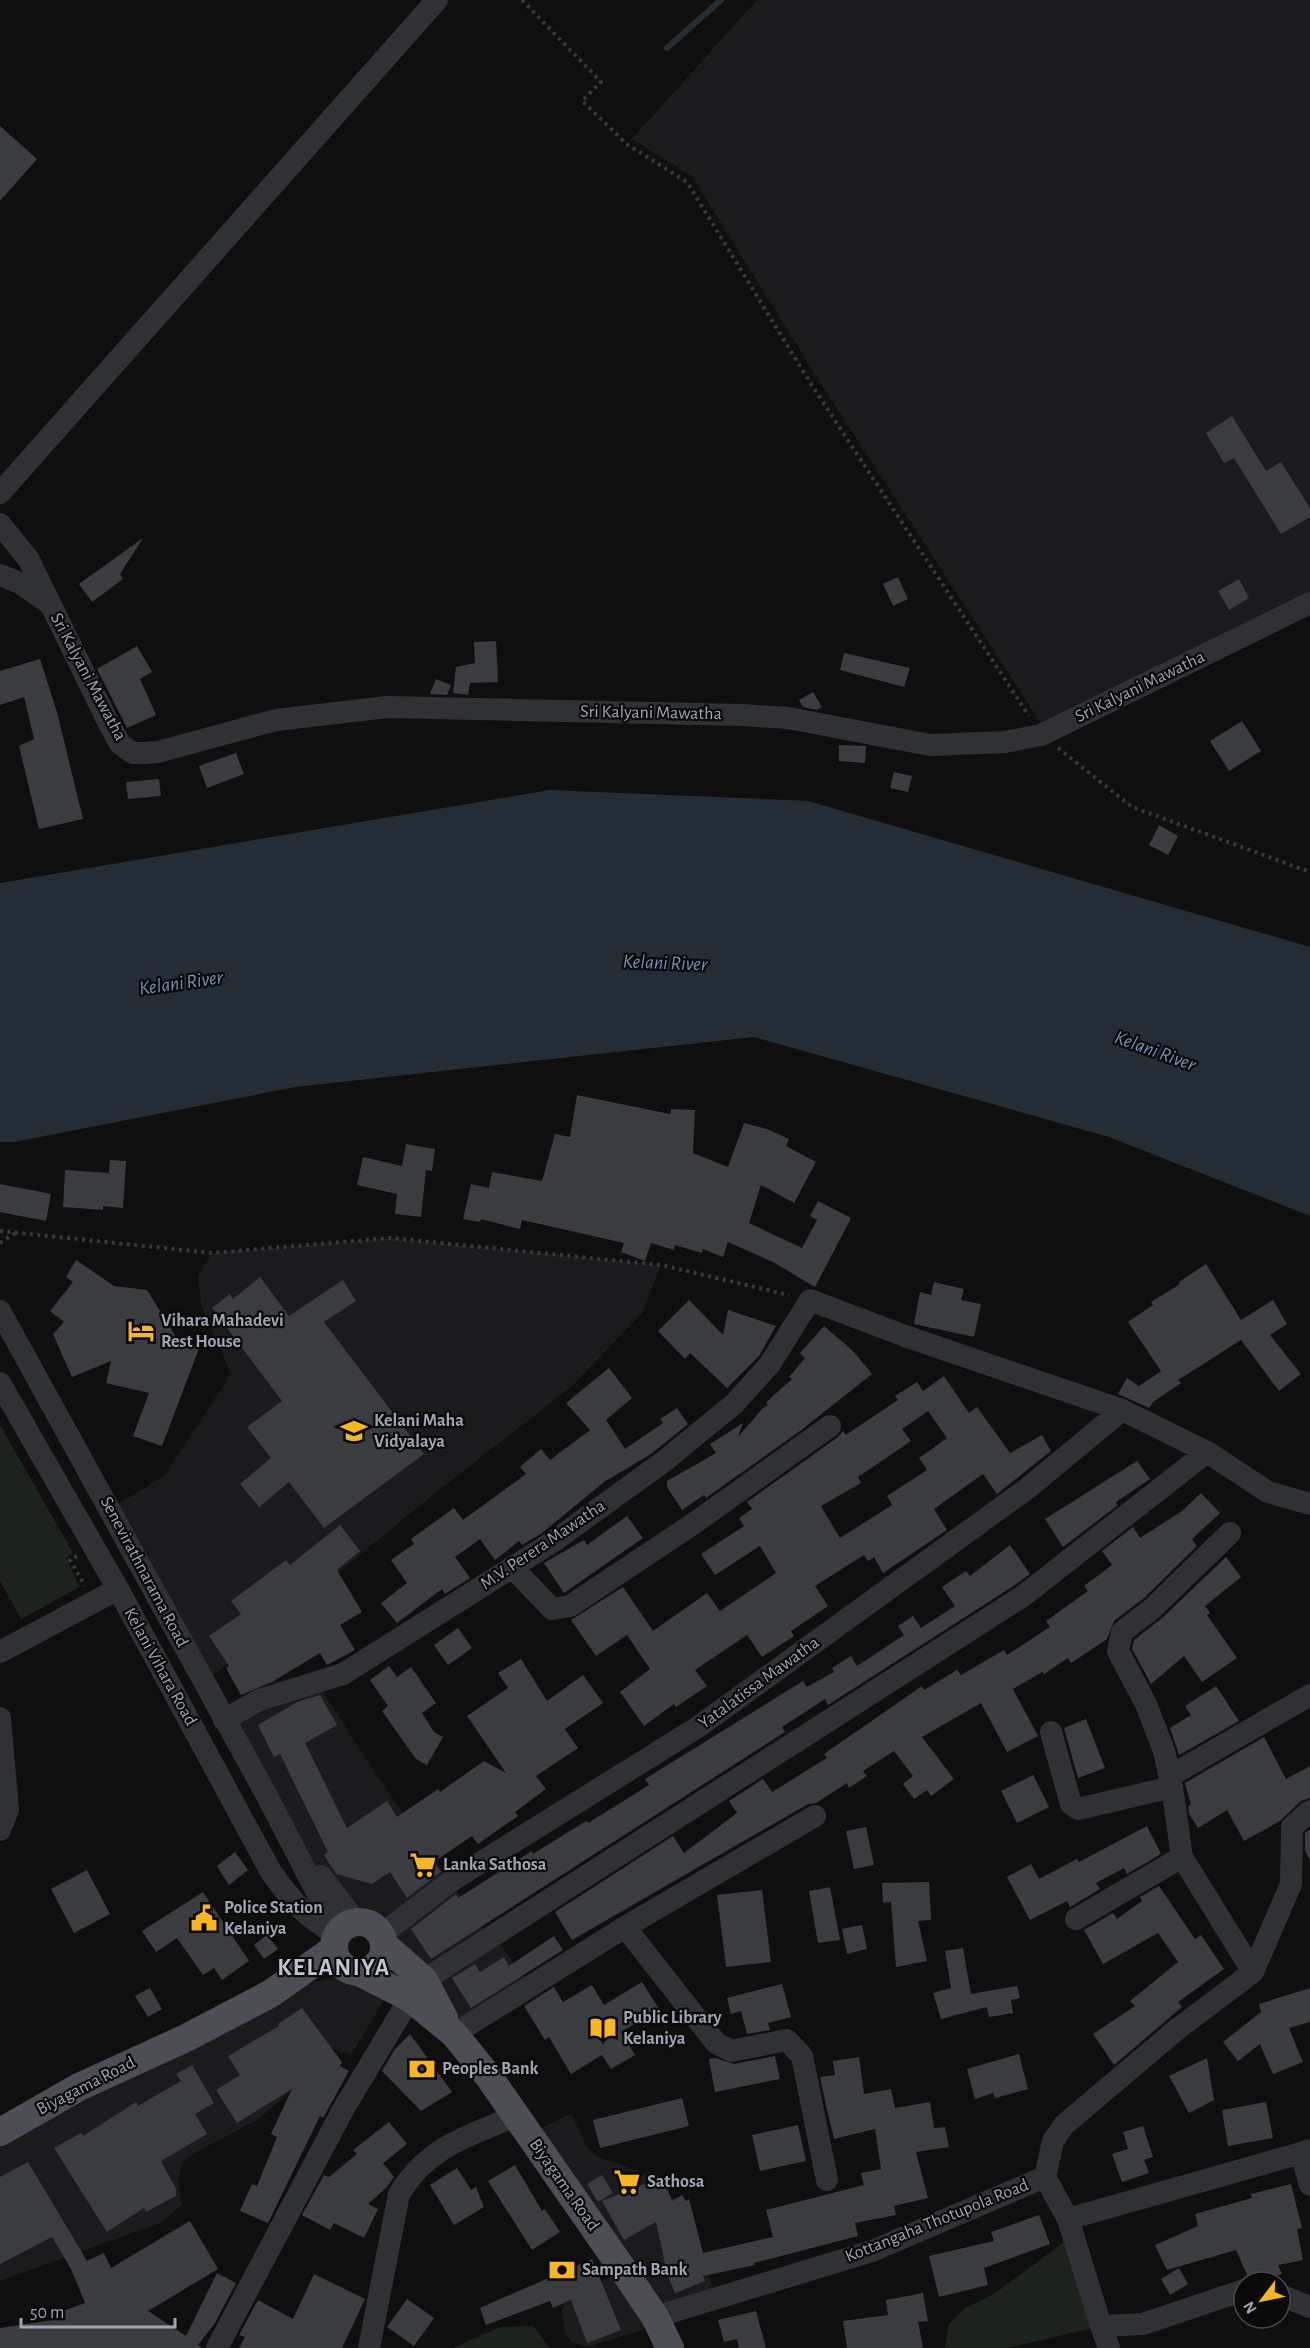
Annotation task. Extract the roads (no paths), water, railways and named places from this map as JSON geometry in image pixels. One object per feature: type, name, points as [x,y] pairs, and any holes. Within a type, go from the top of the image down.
[{"type":"main road","points":[[355,1937],[379,1963],[371,1970],[356,1972],[336,1959],[355,1937]]},
{"type":"main road","name":"Biyagama Road","points":[[0,2132],[79,2087],[186,2038],[270,1994],[355,1937],[417,1989],[452,2031],[516,2116],[655,2317],[670,2348]]},
{"type":"main road","name":"Biyagama Road","points":[[270,1994],[356,1972],[417,1989]]},
{"type":"street","points":[[0,492],[437,0]]},
{"type":"street","name":"Sri Kalyani Mawatha","points":[[0,524],[30,560],[116,737],[120,744],[133,753],[158,752],[276,720],[387,706],[788,718],[930,745],[1005,742],[1041,735],[1310,603]]},
{"type":"street","name":"Sri Kalyani Mawatha","points":[[0,575],[20,583],[51,605]]},
{"type":"street","name":"M.V. Perera Mawatha","points":[[224,1720],[259,1700],[343,1674],[554,1541],[663,1462],[734,1404],[770,1364],[810,1300],[905,1336],[1122,1410]]},
{"type":"street","name":"Senevirathnarama Road","points":[[1,1313],[287,1833],[355,1937]]},
{"type":"street","name":"Kelani Vihara Road","points":[[0,1383],[118,1589],[271,1872],[307,1917],[355,1937]]},
{"type":"street","points":[[1122,1410],[1208,1452],[1268,1492],[1310,1504]]},
{"type":"street","name":"Yatalatissa Mawatha","points":[[355,1937],[451,1881],[698,1727],[1028,1488],[1122,1410]]},
{"type":"street","points":[[512,1568],[552,1608],[570,1606],[693,1524],[831,1426]]},
{"type":"street","points":[[217,2348],[344,2108],[417,1989],[1023,1596],[1208,1452]]},
{"type":"street","points":[[1230,1533],[1153,1608],[1122,1632],[1118,1651],[1146,1704],[1164,1751],[1171,1781],[1182,1857],[1253,1972]]},
{"type":"street","points":[[0,1652],[118,1589]]},
{"type":"street","points":[[1051,1732],[1071,1804],[1078,1809],[1171,1781],[1310,1695]]},
{"type":"street","points":[[0,1718],[8,1810],[0,1830]]},
{"type":"street","points":[[1253,1972],[1291,1884],[1292,1827],[1310,1811]]},
{"type":"street","points":[[452,2031],[815,1816]]},
{"type":"street","points":[[1076,1919],[1182,1857]]},
{"type":"street","points":[[626,1927],[716,2043],[731,2051],[787,2040],[795,2046],[802,2056],[827,2180]]},
{"type":"street","name":"Kottangaha Thotupola Road","points":[[655,2317],[872,2251],[1045,2177],[1053,2141],[1064,2125],[1175,2031],[1253,1972]]},
{"type":"street","points":[[369,2348],[399,2194],[411,2173],[440,2149],[516,2116]]},
{"type":"street","points":[[1068,2219],[1305,2152],[1310,2185]]},
{"type":"street","points":[[1045,2177],[1068,2219],[1109,2348]]},
{"type":"street","points":[[1101,2326],[1143,2324],[1232,2294]]},
{"type":"street","points":[[1292,2300],[1310,2307]]},
{"type":"water","name":"Kelani River","points":[[550,790],[808,801],[1310,947],[1310,1216],[1109,1137],[754,1037],[295,1087],[14,1142],[0,1142],[0,883]]},
{"type":"waterway","points":[[667,48],[721,0]]},
{"type":"place","name":"Vihara Mahadevi Rest House","points":[[141,1331]]},
{"type":"place","name":"Kelani Maha Vidyalaya","points":[[354,1431]]},
{"type":"place","name":"Lanka Sathosa","points":[[423,1865]]},
{"type":"place","name":"Police Station Kelaniya","points":[[204,1918]]},
{"type":"place","name":"Public Library Kelaniya","points":[[603,2028]]},
{"type":"place","name":"Peoples Bank","points":[[422,2069]]},
{"type":"place","name":"Sathosa","points":[[627,2182]]},
{"type":"place","name":"Sampath Bank","points":[[562,2270]]},
{"type":"district","name":"KELANIYA","points":[[334,1968]]}]
